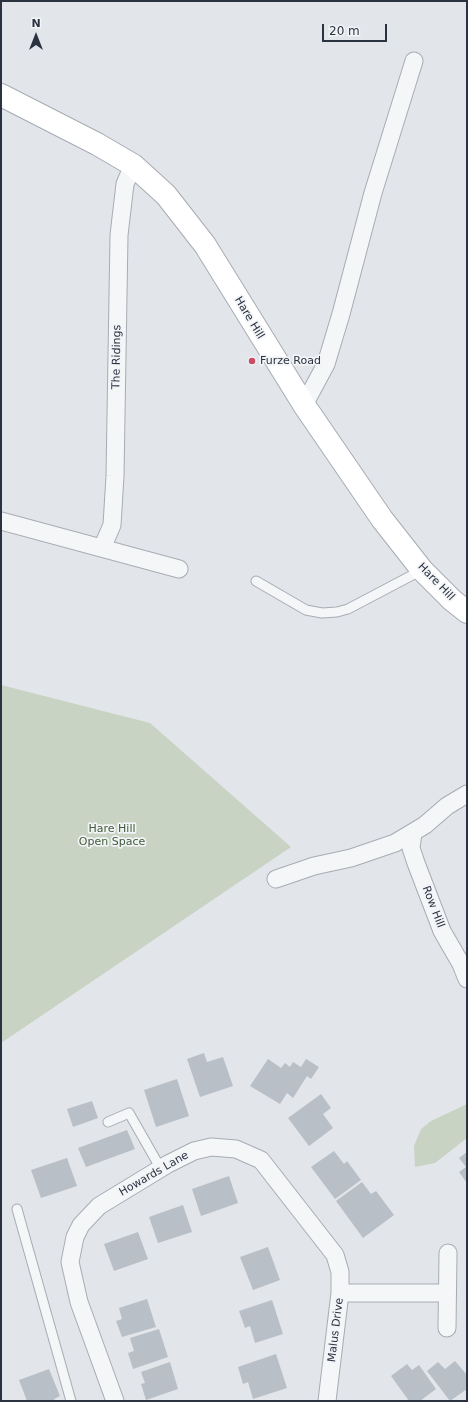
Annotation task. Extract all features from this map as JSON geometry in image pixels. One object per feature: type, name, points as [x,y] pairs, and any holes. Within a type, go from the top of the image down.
[{"type":"street","points":[[304,405],[326,364],[374,193],[414,61]]},
{"type":"street","name":"Hare Hill","points":[[1,95],[97,144],[133,165],[166,195],[205,245],[304,405],[382,518],[422,570],[452,600],[467,612]]},
{"type":"street","name":"The Ridings","points":[[102,548],[112,525],[116,469],[119,235],[125,184],[133,165]]},
{"type":"street","points":[[1,521],[179,569]]},
{"type":"street","points":[[276,879],[314,866],[366,853],[395,843],[425,825],[447,806],[467,794]]},
{"type":"street","name":"Row Hill","points":[[413,833],[411,848],[416,863],[442,931],[461,964],[467,979]]},
{"type":"street","name":"Howards Lane","points":[[115,1401],[79,1302],[70,1262],[75,1237],[81,1225],[99,1206],[161,1168],[194,1151],[211,1147],[236,1149],[261,1160],[334,1255],[340,1272],[340,1293]]},
{"type":"street","points":[[447,1328],[448,1253]]},
{"type":"street","name":"Malus Drive","points":[[327,1401],[340,1293],[447,1293]]},
{"type":"lane","points":[[256,582],[306,610],[322,613],[337,612],[348,609],[422,570]]},
{"type":"lane","points":[[108,1122],[129,1113],[161,1168]]},
{"type":"lane","points":[[17,1208],[71,1401]]},
{"type":"green space","name":"Hare Hill Open Space","points":[[1,685],[150,723],[291,847],[1,1043]]},
{"type":"green space","points":[[467,1104],[467,1138],[435,1163],[415,1167],[414,1146],[421,1129],[431,1121]]},
{"type":"building","points":[[204,1053],[207,1062],[223,1057],[233,1086],[200,1097],[187,1059]]},
{"type":"building","points":[[268,1059],[281,1068],[285,1063],[290,1067],[293,1062],[301,1067],[306,1059],[319,1067],[311,1079],[307,1076],[293,1098],[287,1093],[280,1104],[250,1086]]},
{"type":"building","points":[[177,1079],[189,1116],[156,1127],[144,1090]]},
{"type":"building","points":[[321,1094],[331,1108],[323,1114],[333,1128],[309,1146],[288,1118]]},
{"type":"building","points":[[92,1101],[98,1118],[73,1127],[67,1109]]},
{"type":"building","points":[[127,1130],[135,1149],[86,1167],[78,1148]]},
{"type":"building","points":[[334,1151],[344,1164],[347,1161],[361,1180],[335,1199],[311,1167]]},
{"type":"building","points":[[467,1152],[467,1183],[459,1172],[466,1167],[459,1158]]},
{"type":"building","points":[[67,1158],[77,1186],[41,1198],[31,1170]]},
{"type":"building","points":[[229,1176],[238,1203],[201,1216],[192,1189]]},
{"type":"building","points":[[362,1182],[371,1194],[376,1191],[394,1215],[363,1238],[336,1201]]},
{"type":"building","points":[[183,1205],[192,1232],[158,1243],[149,1217]]},
{"type":"building","points":[[138,1232],[148,1259],[114,1271],[104,1244]]},
{"type":"building","points":[[268,1247],[280,1280],[253,1290],[240,1257]]},
{"type":"building","points":[[147,1299],[156,1327],[122,1337],[116,1321],[122,1319],[119,1308]]},
{"type":"building","points":[[272,1300],[283,1334],[255,1343],[250,1326],[245,1328],[239,1311]]},
{"type":"building","points":[[159,1329],[168,1357],[133,1369],[128,1353],[134,1351],[130,1338]]},
{"type":"building","points":[[276,1354],[287,1388],[253,1399],[248,1382],[243,1384],[238,1367]]},
{"type":"building","points":[[455,1361],[467,1375],[467,1389],[450,1401],[427,1371],[438,1362],[445,1369]]},
{"type":"building","points":[[170,1362],[178,1389],[146,1400],[141,1384],[145,1383],[141,1372]]},
{"type":"building","points":[[407,1364],[412,1370],[419,1365],[436,1389],[420,1401],[409,1401],[391,1376]]},
{"type":"building","points":[[49,1369],[60,1396],[54,1399],[55,1401],[27,1401],[19,1380]]},
{"type":"place","name":"Furze Road","points":[[252,361]]}]
